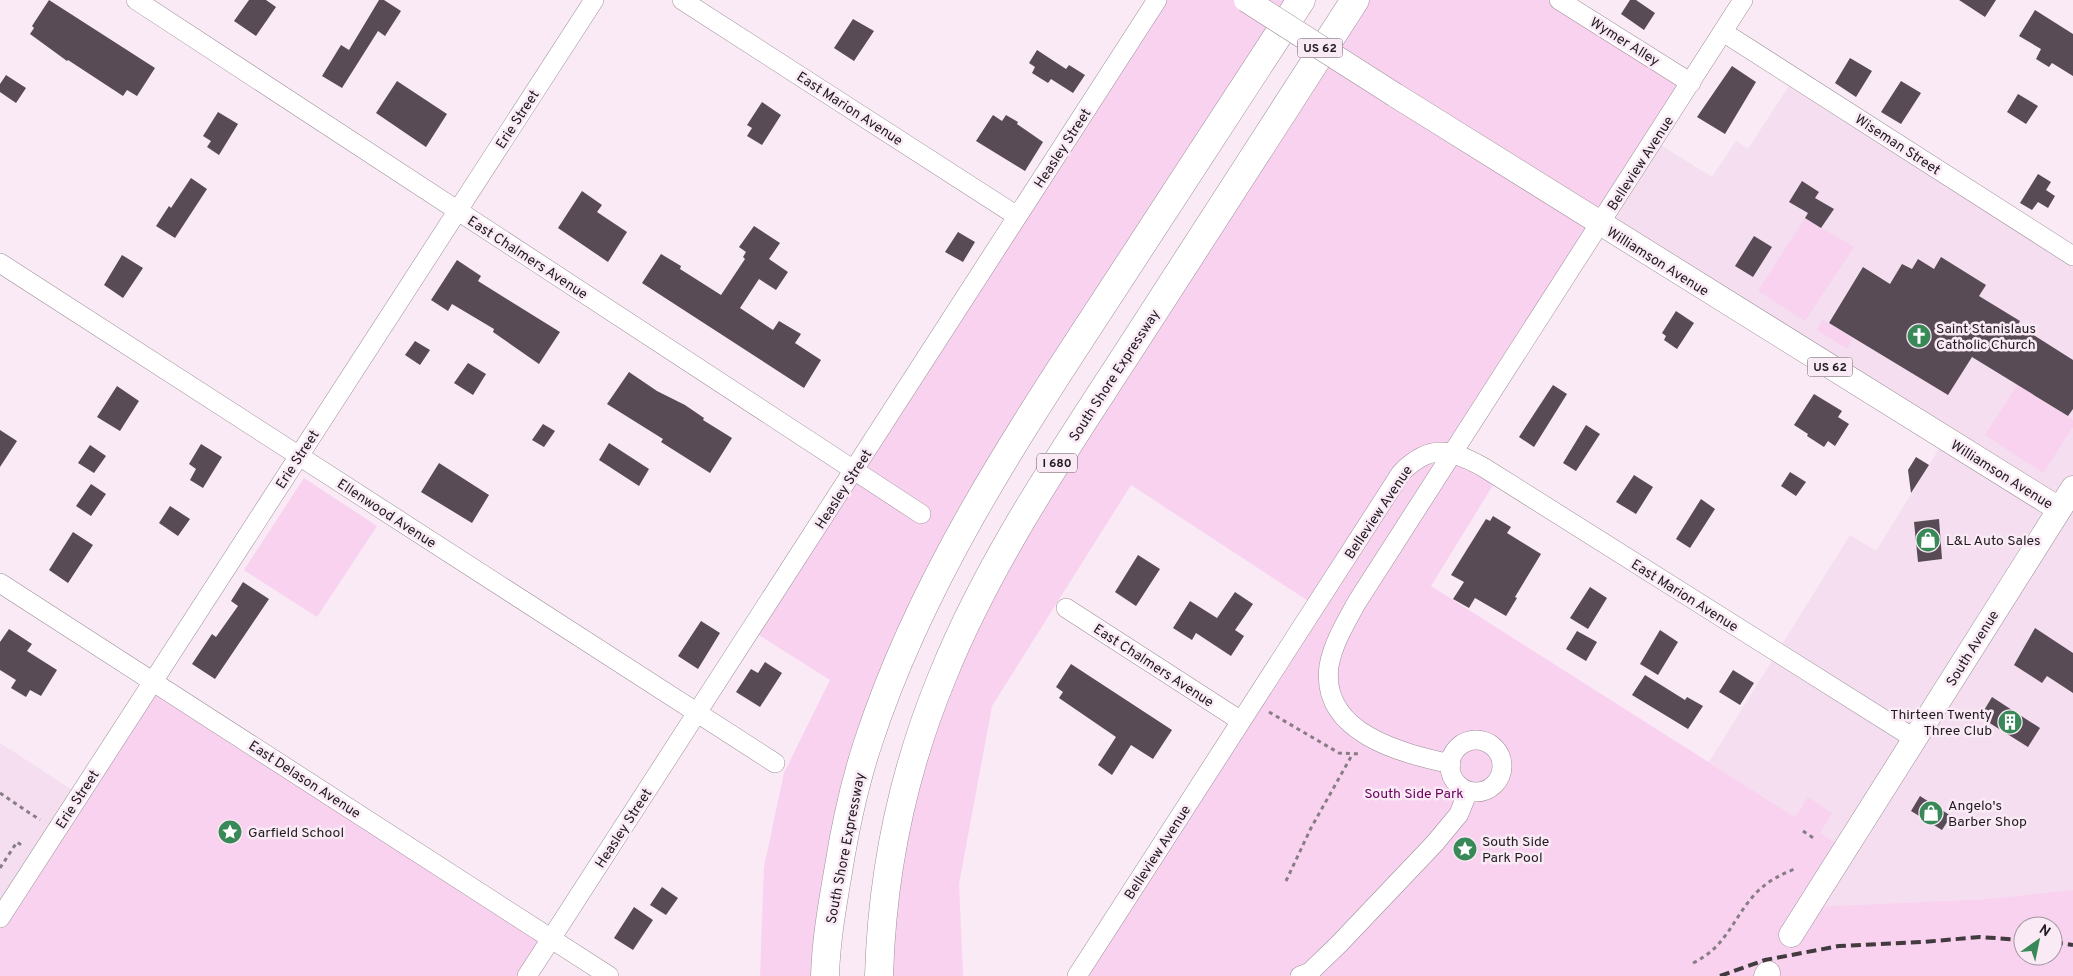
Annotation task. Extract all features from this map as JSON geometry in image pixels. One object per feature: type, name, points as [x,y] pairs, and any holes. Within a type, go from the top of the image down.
[{"type":"highway","name":"South Shore Expressway","points":[[825,976],[828,929],[844,837],[867,744],[904,648],[944,564],[988,486],[1060,370],[1301,0]]},
{"type":"highway","name":"South Shore Expressway","points":[[879,976],[884,894],[904,792],[914,754],[942,675],[963,630],[987,583],[1036,497],[1355,0]]},
{"type":"main road","name":"Williamson Avenue","points":[[1246,0],[1600,224],[2066,514]]},
{"type":"main road","name":"South Avenue","points":[[1791,935],[1915,739],[2066,514],[2073,488]]},
{"type":"street","name":"East Chalmers Avenue","points":[[136,0],[921,514]]},
{"type":"street","name":"Erie Street","points":[[0,918],[594,0]]},
{"type":"street","name":"East Marion Avenue","points":[[682,0],[1017,216]]},
{"type":"street","name":"Heasley Street","points":[[527,976],[1157,0]]},
{"type":"street","name":"Wymer Alley","points":[[1559,0],[1691,83]]},
{"type":"street","name":"Belleview Avenue","points":[[1077,976],[1401,473],[1411,462],[1422,455],[1438,452],[1454,453],[1744,0]]},
{"type":"street","name":"Wiseman Street","points":[[1723,32],[2073,256]]},
{"type":"street","name":"Ellenwood Avenue","points":[[0,262],[775,763]]},
{"type":"street","name":"East Marion Avenue","points":[[1454,453],[1484,467],[1915,739]]},
{"type":"street","points":[[1451,764],[1409,754],[1377,742],[1351,724],[1339,709],[1331,693],[1328,679],[1330,664],[1344,626],[1357,602],[1454,453]]},
{"type":"street","name":"East Delason Avenue","points":[[0,583],[609,976]]},
{"type":"street","name":"East Chalmers Avenue","points":[[1066,608],[1241,721]]},
{"type":"street","points":[[1472,740],[1489,743],[1500,756],[1502,773],[1498,780],[1485,790],[1468,791],[1455,780],[1451,764],[1457,748],[1472,740]]},
{"type":"street","points":[[1300,976],[1310,972],[1339,944],[1435,843],[1459,814],[1468,791]]},
{"type":"path","points":[[1264,709],[1339,753],[1362,754],[1371,750],[1377,742]]},
{"type":"path","points":[[1286,881],[1311,828],[1352,755]]},
{"type":"path","points":[[0,793],[40,820]]},
{"type":"path","points":[[1803,831],[1815,839]]},
{"type":"path","points":[[1693,963],[1706,957],[1719,946],[1743,910],[1764,885],[1797,868]]},
{"type":"shaded area","points":[[1794,78],[2073,256],[2073,890],[1987,899],[1809,907],[1845,849],[1709,762],[1850,535],[1876,551],[1945,439],[1600,224],[1654,141],[1712,177],[1736,141],[1748,149]]},
{"type":"shaded area","points":[[0,743],[80,795],[0,918]]},
{"type":"green space","points":[[1157,0],[1301,0],[1060,370],[887,688],[825,976],[760,976],[764,867],[784,773],[830,680],[751,630]]},
{"type":"green space","name":"South Side Park","points":[[1355,0],[1559,0],[1691,83],[1454,453],[1498,477],[1431,586],[1795,817],[1808,797],[1832,813],[1820,833],[1845,849],[1809,907],[1987,899],[2073,890],[2073,976],[1077,976],[1316,606],[1131,485],[992,706],[959,884],[963,976],[879,976],[942,675]]},
{"type":"green space","points":[[1805,218],[1854,247],[1805,321],[1758,291]]},
{"type":"green space","points":[[1823,320],[1853,339],[1847,349],[1817,330]]},
{"type":"green space","points":[[2017,385],[2073,420],[2073,427],[2043,473],[1985,435]]},
{"type":"green space","points":[[304,478],[377,526],[317,617],[244,570]]},
{"type":"green space","points":[[153,682],[551,939],[527,976],[0,976],[0,918]]},
{"type":"building","points":[[49,0],[155,68],[137,96],[127,90],[123,96],[67,61],[30,34],[34,28],[32,26]]},
{"type":"building","points":[[249,0],[266,0],[276,7],[256,36],[234,21]]},
{"type":"building","points":[[379,0],[384,0],[401,11],[385,36],[378,31],[342,88],[322,76],[341,45],[349,50]]},
{"type":"building","points":[[1630,0],[1636,0],[1655,13],[1644,30],[1621,14]]},
{"type":"building","points":[[1959,0],[1996,0],[1985,17]]},
{"type":"building","points":[[2035,10],[2073,34],[2073,76],[2052,63],[2049,67],[2036,59],[2041,49],[2019,36]]},
{"type":"building","points":[[853,19],[874,31],[854,61],[834,48]]},
{"type":"building","points":[[1037,50],[1066,69],[1069,65],[1085,75],[1073,93],[1051,79],[1048,83],[1032,73],[1035,67],[1029,63]]},
{"type":"building","points":[[1850,58],[1872,71],[1856,97],[1835,83]]},
{"type":"building","points":[[1732,66],[1756,82],[1725,134],[1697,117]]},
{"type":"building","points":[[6,75],[26,88],[16,103],[0,92],[0,84]]},
{"type":"building","points":[[397,81],[447,114],[426,147],[376,113]]},
{"type":"building","points":[[1901,81],[1921,93],[1901,124],[1881,112]]},
{"type":"building","points":[[2018,94],[2038,106],[2026,124],[2007,112]]},
{"type":"building","points":[[762,102],[781,115],[762,145],[747,136],[752,128],[747,125]]},
{"type":"building","points":[[218,112],[238,124],[219,155],[207,147],[211,141],[203,136]]},
{"type":"building","points":[[993,115],[1002,121],[1006,115],[1043,142],[1025,171],[976,141]]},
{"type":"building","points":[[2038,174],[2051,182],[2046,190],[2055,196],[2048,208],[2038,202],[2032,210],[2020,203]]},
{"type":"building","points":[[191,178],[207,189],[175,238],[156,226],[169,206],[171,208]]},
{"type":"building","points":[[1802,181],[1819,192],[1815,198],[1834,209],[1821,228],[1805,218],[1808,213],[1789,202]]},
{"type":"building","points":[[582,191],[602,205],[597,212],[627,232],[608,262],[558,228]]},
{"type":"building","points":[[754,226],[780,243],[769,259],[788,272],[776,290],[759,279],[740,308],[773,330],[779,321],[801,334],[795,343],[821,360],[804,388],[642,283],[661,254],[681,266],[680,269],[721,295],[745,259],[743,257],[746,252],[739,247]]},
{"type":"building","points":[[958,232],[975,242],[963,262],[945,252]]},
{"type":"building","points":[[1754,236],[1772,247],[1753,277],[1735,266]]},
{"type":"building","points":[[122,255],[143,268],[123,298],[104,285]]},
{"type":"building","name":"Saint Stanislaus Catholic Church","points":[[1941,257],[1986,285],[1979,296],[2020,321],[2018,325],[2073,360],[2073,409],[2068,416],[1972,357],[1948,395],[1829,323],[1863,267],[1890,284],[1902,264],[1912,269],[1918,259],[1934,269]]},
{"type":"building","points":[[457,260],[481,276],[478,281],[560,332],[539,364],[493,332],[494,329],[452,304],[448,311],[431,300]]},
{"type":"building","points":[[1676,311],[1694,323],[1677,349],[1664,340],[1666,336],[1662,333]]},
{"type":"building","points":[[415,341],[430,350],[420,365],[405,355]]},
{"type":"building","points":[[468,363],[486,374],[473,395],[454,383]]},
{"type":"building","points":[[629,372],[657,391],[685,405],[704,418],[703,420],[732,438],[710,473],[661,442],[663,439],[607,404]]},
{"type":"building","points":[[1553,385],[1567,394],[1534,447],[1519,437]]},
{"type":"building","points":[[117,386],[139,401],[120,431],[97,417]]},
{"type":"building","points":[[1814,394],[1842,411],[1838,417],[1849,424],[1835,446],[1828,441],[1824,447],[1794,425]]},
{"type":"building","points":[[543,424],[555,431],[544,447],[532,440]]},
{"type":"building","points":[[1586,425],[1600,434],[1576,471],[1563,463]]},
{"type":"building","points":[[0,430],[17,441],[0,467]]},
{"type":"building","points":[[609,443],[649,469],[639,486],[599,460]]},
{"type":"building","points":[[201,444],[222,457],[203,488],[190,480],[196,469],[189,464]]},
{"type":"building","points":[[90,445],[106,456],[94,473],[78,463]]},
{"type":"building","points":[[1916,457],[1929,465],[1911,493],[1908,470]]},
{"type":"building","points":[[439,463],[489,495],[472,523],[421,492]]},
{"type":"building","points":[[1790,472],[1806,482],[1796,496],[1781,486]]},
{"type":"building","points":[[1634,475],[1653,487],[1636,514],[1616,502]]},
{"type":"building","points":[[91,484],[106,494],[91,516],[76,506]]},
{"type":"building","points":[[1701,499],[1715,509],[1690,548],[1676,539]]},
{"type":"building","points":[[170,506],[190,519],[178,536],[159,523]]},
{"type":"building","points":[[1493,516],[1511,527],[1507,533],[1541,554],[1515,597],[1517,598],[1506,616],[1475,598],[1469,608],[1453,599],[1464,582],[1451,575],[1486,519],[1490,521]]},
{"type":"building","name":"L&L Auto Sales","points":[[1939,519],[1942,559],[1918,562],[1914,522]]},
{"type":"building","points":[[73,532],[93,545],[68,583],[49,570]]},
{"type":"building","points":[[1138,555],[1160,569],[1136,606],[1115,592]]},
{"type":"building","points":[[243,582],[269,599],[215,679],[192,664],[212,634],[216,637],[238,606],[231,601]]},
{"type":"building","points":[[1590,587],[1607,598],[1588,629],[1570,618]]},
{"type":"building","points":[[1235,592],[1253,604],[1235,630],[1244,636],[1231,656],[1196,633],[1192,640],[1173,628],[1190,601],[1217,618]]},
{"type":"building","points":[[701,621],[720,633],[698,669],[678,656]]},
{"type":"building","points":[[2035,628],[2073,653],[2073,693],[2047,676],[2042,683],[2014,665]]},
{"type":"building","points":[[9,629],[32,644],[27,651],[57,670],[41,696],[30,690],[26,697],[11,688],[16,680],[0,670],[0,642]]},
{"type":"building","points":[[1660,630],[1678,642],[1658,675],[1640,664]]},
{"type":"building","points":[[1577,631],[1597,642],[1586,661],[1566,649]]},
{"type":"building","points":[[765,662],[782,673],[760,707],[736,692],[751,669],[758,673]]},
{"type":"building","points":[[1071,664],[1172,730],[1153,759],[1131,745],[1112,775],[1098,765],[1116,737],[1059,698],[1063,692],[1056,687]]},
{"type":"building","points":[[1733,670],[1754,683],[1740,705],[1719,692]]},
{"type":"building","points":[[1645,675],[1685,700],[1687,697],[1703,706],[1688,729],[1632,695]]},
{"type":"building","name":"Thirteen Twenty Three Club","points":[[1992,697],[2040,728],[2028,747],[1980,717]]},
{"type":"building","name":"Angelo's Barber Shop","points":[[1920,796],[1951,816],[1942,830],[1911,811]]},
{"type":"building","points":[[662,887],[678,898],[666,915],[650,905]]},
{"type":"building","points":[[634,907],[653,920],[633,950],[614,938]]},
{"type":"railway","points":[[1720,976],[1765,960],[1839,946],[1980,937],[2013,939]]},
{"type":"railway","points":[[2063,944],[2073,945]]},
{"type":"place","name":"Saint Stanislaus Catholic Church","points":[[1919,336]]},
{"type":"place","name":"L&L Auto Sales","points":[[1928,540]]},
{"type":"place","name":"Thirteen Twenty Three Club","points":[[2010,722]]},
{"type":"place","name":"Angelo's Barber Shop","points":[[1931,813]]},
{"type":"place","name":"Garfield School","points":[[230,832]]},
{"type":"place","name":"South Side Park Pool","points":[[1465,849]]}]
